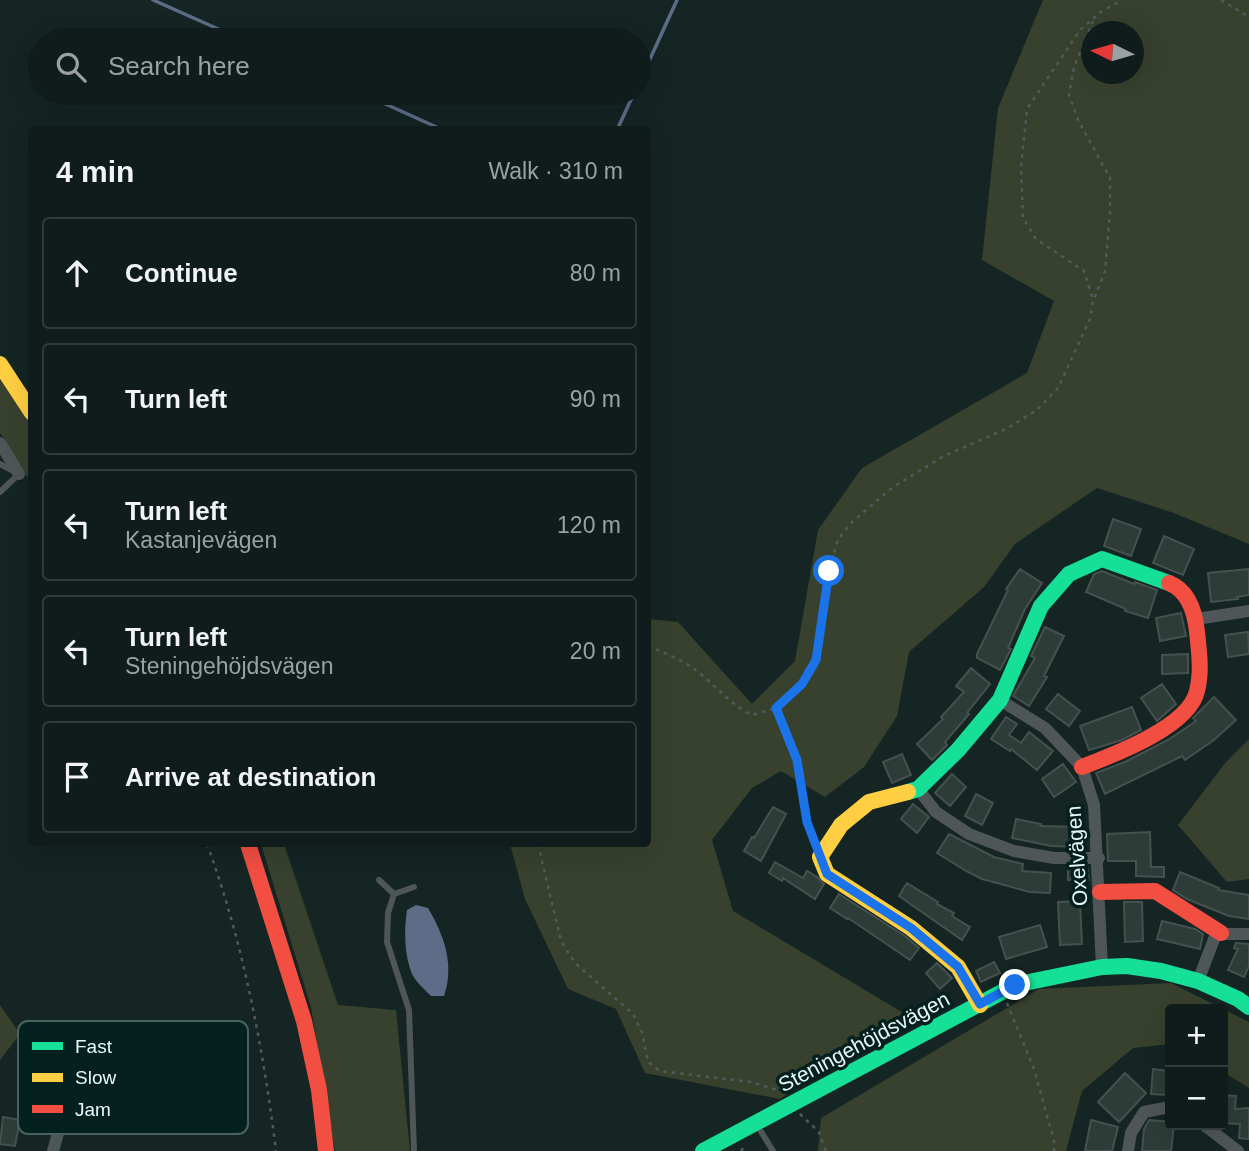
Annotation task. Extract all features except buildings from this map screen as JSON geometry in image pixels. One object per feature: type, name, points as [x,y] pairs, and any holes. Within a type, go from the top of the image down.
[{"type":"street","points":[[0,365],[28,407]]},
{"type":"street","points":[[0,443],[19,474]]},
{"type":"street","points":[[980,1004],[958,967],[911,928],[827,874],[820,857],[841,825],[869,802],[918,789],[958,750],[1000,700],[1041,606],[1069,575],[1102,559],[1179,587],[1189,600],[1196,620],[1200,663],[1197,694],[1181,715],[1158,733],[1123,751],[1082,767]]},
{"type":"street","points":[[1196,620],[1249,611]]},
{"type":"street","name":"Oxelvägen","points":[[1000,700],[1045,728],[1082,767],[1094,805],[1099,858],[1102,967]]},
{"type":"street","points":[[918,789],[936,812],[969,834],[1014,851],[1054,858],[1099,858]]},
{"type":"street","points":[[249,847],[297,998],[317,1082],[326,1151]]},
{"type":"street","points":[[1100,892],[1155,891],[1221,933]]},
{"type":"street","points":[[1198,981],[1216,934],[1249,934]]},
{"type":"street","name":"Steningehöjdsvägen","points":[[703,1151],[756,1123],[797,1109],[1015,985],[1102,967],[1127,966],[1161,971],[1198,981],[1238,999],[1249,1007]]},
{"type":"street","points":[[1128,1151],[1131,1133],[1144,1112],[1165,1108]]},
{"type":"street","points":[[1210,1130],[1238,1151]]},
{"type":"street","points":[[53,1151],[58,1134]]},
{"type":"lane","points":[[0,464],[19,474],[0,492]]},
{"type":"lane","points":[[379,880],[394,894]]},
{"type":"lane","points":[[394,894],[414,887]]},
{"type":"lane","points":[[394,894],[388,913],[387,942],[409,1010],[414,1151]]},
{"type":"lane","points":[[756,1123],[773,1151]]},
{"type":"path","points":[[1093,300],[1084,271],[1037,239],[1023,218],[1021,167],[1027,109],[1080,30],[1122,0]]},
{"type":"path","points":[[1221,0],[1249,18]]},
{"type":"path","points":[[651,647],[680,659],[700,673],[736,707],[752,715],[776,708],[802,684],[816,660],[829,571],[838,539],[852,522],[893,487],[944,456],[1006,429],[1037,410],[1058,388],[1090,318],[1093,300],[1105,271],[1110,178],[1078,120],[1069,95],[1074,67],[1094,18]]},
{"type":"path","points":[[776,708],[797,760],[807,822],[820,857]]},
{"type":"path","points":[[208,847],[231,920],[250,996],[268,1084],[276,1151]]},
{"type":"path","points":[[539,847],[561,940],[575,963],[633,1014],[642,1032],[648,1062],[660,1071],[751,1082],[782,1089],[819,1132],[826,1151]]},
{"type":"path","points":[[1015,985],[1020,996],[1007,1003],[1034,1069],[1054,1141],[1054,1151]]},
{"type":"path","points":[[791,1120],[797,1109]]},
{"type":"green space","points":[[1043,0],[1249,0],[1249,544],[1174,513],[1097,488],[1015,544],[984,587],[909,652],[897,716],[864,767],[825,797],[781,771],[752,788],[712,840],[733,911],[905,1014],[780,1099],[645,1073],[616,1009],[568,989],[525,899],[511,847],[651,847],[651,619],[678,622],[752,704],[795,661],[818,530],[862,468],[1027,373],[1054,301],[982,260],[998,108]]},
{"type":"green space","points":[[0,377],[28,420],[28,478],[0,433]]},
{"type":"green space","points":[[1249,739],[1249,879],[1227,882],[1178,825],[1226,762]]},
{"type":"green space","points":[[262,847],[285,847],[338,1005],[396,1010],[410,1151],[335,1151],[311,1007]]},
{"type":"green space","points":[[1171,983],[1213,1004],[1165,1004],[1165,1045],[1133,1048],[1082,1091],[1066,1151],[818,1151],[821,1118],[1039,989]]},
{"type":"green space","points":[[0,1005],[18,1031],[18,1037],[0,1060]]},
{"type":"green space","points":[[1228,1012],[1249,1022],[1249,1088],[1228,1075]]},
{"type":"water","points":[[416,905],[428,908],[443,940],[448,962],[444,996],[431,996],[416,980],[409,966],[405,942],[406,918],[407,910]]},
{"type":"waterway","points":[[153,0],[216,28]]},
{"type":"waterway","points":[[651,57],[677,0]]},
{"type":"waterway","points":[[388,105],[434,126]]},
{"type":"waterway","points":[[619,126],[628,105]]},
{"type":"traffic: fast","points":[[908,792],[918,789],[958,750],[1000,700],[1041,606],[1069,574],[1102,559],[1169,583]]},
{"type":"traffic: fast","points":[[703,1151],[1015,985],[1102,967],[1127,966],[1161,971],[1198,981],[1238,999],[1249,1007]]},
{"type":"traffic: slow","points":[[0,364],[28,407]]},
{"type":"traffic: slow","points":[[908,792],[869,802],[841,825],[820,857],[827,874],[911,928],[958,967],[980,1005]]},
{"type":"traffic: jam","points":[[1082,767],[1148,738],[1165,728],[1191,704],[1197,691],[1199,676],[1196,624],[1186,597],[1169,583]]},
{"type":"traffic: jam","points":[[249,847],[304,1021],[319,1090],[326,1151]]},
{"type":"traffic: jam","points":[[1100,892],[1155,891],[1221,933]]},
{"type":"route","points":[[829,571],[816,660],[802,684],[776,708],[797,760],[807,822],[827,874],[911,928],[958,967],[980,1004],[1015,985]]}]
